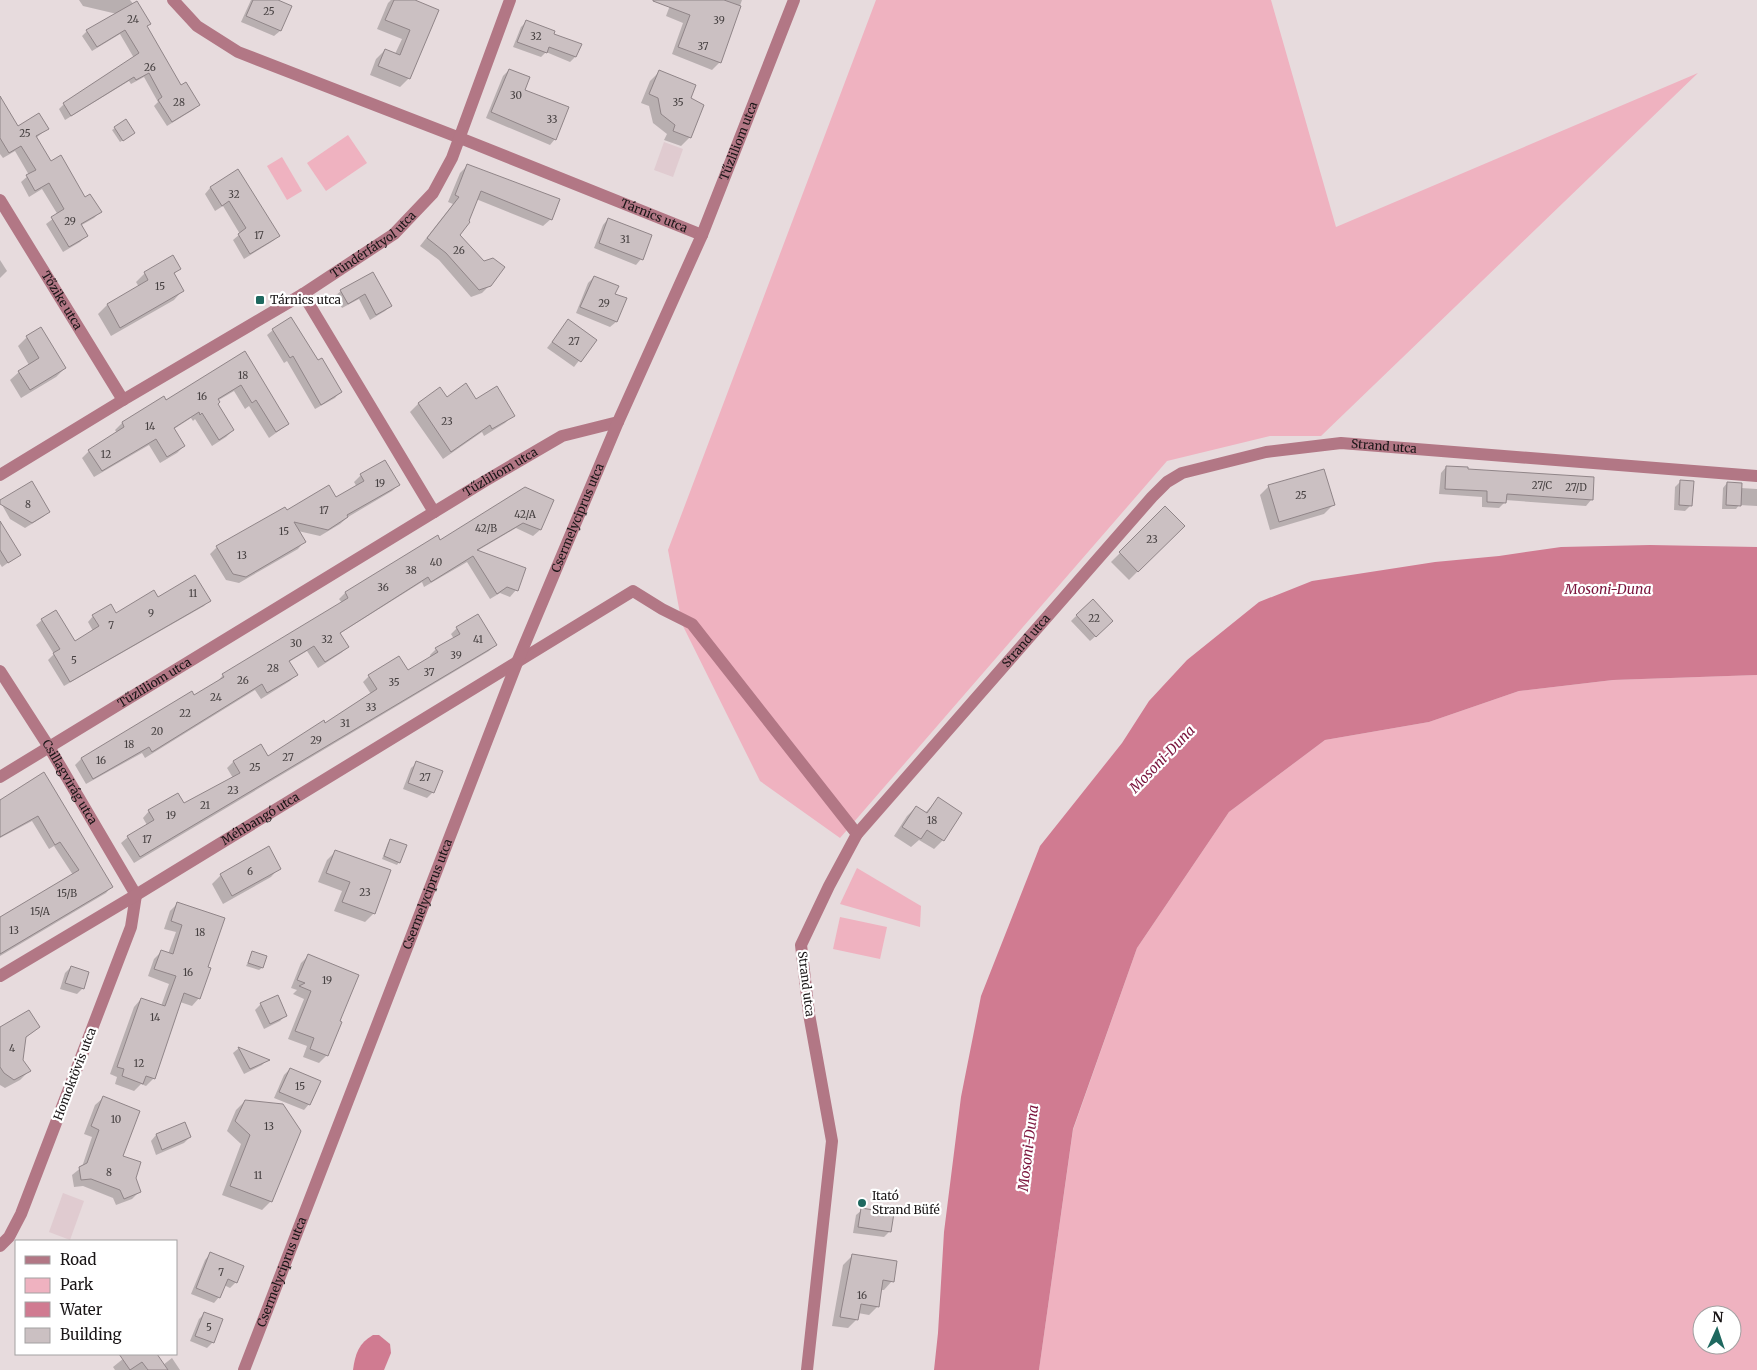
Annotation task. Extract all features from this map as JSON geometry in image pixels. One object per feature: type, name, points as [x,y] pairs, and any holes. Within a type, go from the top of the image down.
[{"type":"street","name":"Tárnics utca","points":[[173,0],[197,26],[238,52],[702,235]]},
{"type":"street","name":"Tündérfátyol utca","points":[[0,475],[303,294],[394,234],[433,193],[452,158],[510,0]]},
{"type":"street","name":"Tűzliliom utca","points":[[0,777],[562,436],[618,422],[702,235],[794,0]]},
{"type":"street","name":"Tőzike utca","points":[[0,200],[123,400]]},
{"type":"street","points":[[303,294],[434,512]]},
{"type":"street","name":"Csermelyciprus utca","points":[[244,1370],[518,660],[618,422]]},
{"type":"street","name":"Strand utca","points":[[807,1370],[832,1141],[809,1014],[801,945],[829,886],[857,834],[1167,482],[1182,473],[1266,452],[1341,442],[1757,476]]},
{"type":"street","name":"Méhbangó utca","points":[[0,976],[136,895],[633,590],[662,609],[692,624],[857,834]]},
{"type":"street","name":"Csillagvirág utca","points":[[0,671],[49,747],[136,895]]},
{"type":"street","name":"Homoktövis utca","points":[[0,1246],[9,1237],[21,1214],[132,927],[136,895]]},
{"type":"shaded area","points":[[664,142],[683,149],[673,177],[654,170]]},
{"type":"shaded area","points":[[63,1193],[84,1201],[70,1240],[49,1232]]},
{"type":"green space","points":[[876,0],[1271,0],[1336,227],[1698,73],[1321,436],[1270,436],[1167,461],[840,838],[760,781],[682,624],[668,550]]},
{"type":"green space","points":[[348,135],[367,163],[326,191],[307,163]]},
{"type":"green space","points":[[282,157],[302,191],[287,200],[267,166]]},
{"type":"green space","points":[[1757,675],[1757,1370],[1039,1370],[1073,1130],[1137,948],[1229,812],[1325,740],[1429,722],[1519,691],[1613,680]]},
{"type":"green space","points":[[857,868],[921,906],[920,927],[840,904]]},
{"type":"green space","points":[[840,917],[887,927],[880,959],[833,949]]},
{"type":"water","name":"Mosoni-Duna","points":[[1650,545],[1757,547],[1757,675],[1613,680],[1519,691],[1429,722],[1325,740],[1229,812],[1137,948],[1073,1129],[1039,1370],[934,1370],[944,1232],[961,1097],[981,996],[1040,846],[1122,743],[1149,701],[1187,660],[1259,602],[1312,581],[1435,562],[1499,556],[1561,547]]},
{"type":"water","points":[[373,1335],[379,1335],[390,1344],[391,1353],[384,1370],[353,1370],[358,1350]]},
{"type":"building","points":[[253,0],[278,0],[292,6],[281,31],[246,16]]},
{"type":"building","points":[[394,0],[415,0],[439,10],[410,79],[378,66],[385,49],[400,55],[410,30],[385,20]]},
{"type":"building","points":[[653,0],[724,0],[741,6],[721,63],[678,47],[690,15]]},
{"type":"building","points":[[137,1],[151,24],[147,26],[181,85],[186,82],[200,105],[172,122],[158,100],[162,97],[149,73],[136,80],[134,77],[71,116],[63,103],[139,53],[125,30],[97,47],[86,30]]},
{"type":"building","points":[[526,20],[555,31],[554,34],[582,44],[576,57],[549,47],[547,53],[517,42]]},
{"type":"building","points":[[509,69],[530,77],[525,90],[569,107],[556,140],[491,112]]},
{"type":"building","points":[[659,70],[696,85],[691,98],[704,105],[691,138],[673,131],[675,125],[661,114],[658,98],[649,94]]},
{"type":"building","points":[[0,96],[18,126],[39,113],[49,129],[36,136],[51,161],[61,155],[85,197],[90,194],[102,212],[81,224],[88,236],[69,247],[51,217],[64,209],[49,183],[35,191],[26,175],[36,170],[21,146],[9,153],[0,138]]},
{"type":"building","points":[[126,119],[135,133],[123,141],[114,127]]},
{"type":"building","points":[[467,164],[560,199],[552,220],[481,191],[470,222],[460,235],[484,261],[493,258],[505,267],[491,286],[479,290],[446,253],[427,238],[459,197],[455,195]]},
{"type":"building","points":[[238,169],[280,236],[250,254],[238,234],[246,228],[229,201],[222,206],[210,187]]},
{"type":"building","points":[[608,218],[652,235],[643,260],[599,243]]},
{"type":"building","points":[[173,255],[181,269],[174,273],[184,291],[120,328],[107,304],[148,280],[144,272]]},
{"type":"building","points":[[373,272],[392,306],[376,315],[365,294],[348,304],[340,290]]},
{"type":"building","points":[[594,276],[619,286],[615,294],[627,298],[617,322],[580,307]]},
{"type":"building","points":[[291,317],[318,360],[322,358],[342,392],[321,405],[293,356],[290,358],[272,329]]},
{"type":"building","points":[[568,319],[597,340],[581,362],[552,342]]},
{"type":"building","points":[[41,327],[66,368],[30,390],[18,371],[39,358],[26,336]]},
{"type":"building","points":[[245,351],[289,424],[276,432],[256,400],[252,403],[241,385],[218,399],[220,402],[218,404],[234,430],[219,440],[202,413],[200,415],[199,412],[174,428],[185,446],[167,457],[156,439],[102,471],[88,450],[124,427],[122,422],[164,396],[166,400]]},
{"type":"building","points":[[466,383],[476,399],[497,386],[515,416],[492,429],[490,425],[451,452],[418,403],[440,387],[447,397]]},
{"type":"building","points":[[385,460],[400,485],[347,515],[348,517],[328,530],[294,522],[306,542],[246,577],[233,574],[216,546],[285,507],[287,510],[329,485],[336,497],[364,481],[360,474]]},
{"type":"building","points":[[1446,466],[1594,477],[1593,500],[1507,494],[1506,503],[1487,502],[1487,491],[1445,489]]},
{"type":"building","points":[[1324,469],[1335,505],[1279,522],[1268,485]]},
{"type":"building","points":[[1680,480],[1694,481],[1692,506],[1679,505]]},
{"type":"building","points":[[32,481],[50,512],[32,523],[0,504],[0,500]]},
{"type":"building","points":[[1727,482],[1742,483],[1741,506],[1726,505]]},
{"type":"building","points":[[525,487],[554,500],[541,530],[523,523],[477,550],[526,568],[518,591],[507,587],[497,594],[473,556],[431,582],[428,577],[340,633],[349,647],[325,662],[314,646],[289,661],[298,675],[267,693],[262,684],[152,752],[149,747],[93,779],[81,758],[192,691],[194,695],[224,677],[222,674],[348,598],[345,592],[438,535],[440,540]]},
{"type":"building","points":[[1165,506],[1185,526],[1138,572],[1119,552]]},
{"type":"building","points":[[0,521],[21,555],[8,563],[0,550]]},
{"type":"building","points":[[195,575],[211,601],[70,682],[53,653],[60,649],[41,619],[56,610],[75,641],[99,626],[92,615],[111,604],[116,613],[154,590],[158,597]]},
{"type":"building","points":[[1093,599],[1113,621],[1096,637],[1076,615]]},
{"type":"building","points":[[478,614],[497,645],[140,857],[127,836],[154,820],[148,810],[178,793],[184,803],[240,773],[233,761],[261,744],[268,756],[324,720],[325,723],[377,689],[368,675],[399,656],[408,670],[438,652],[435,648],[460,634],[456,627]]},
{"type":"building","points":[[416,761],[443,771],[434,793],[408,783]]},
{"type":"building","points":[[44,772],[113,887],[0,954],[0,917],[79,870],[60,842],[55,845],[38,816],[0,837],[0,800]]},
{"type":"building","points":[[938,797],[962,813],[944,841],[927,830],[921,839],[902,827],[916,806],[927,813]]},
{"type":"building","points":[[390,839],[407,845],[400,863],[384,856]]},
{"type":"building","points":[[269,846],[281,869],[232,896],[220,874]]},
{"type":"building","points":[[335,850],[391,870],[375,914],[342,902],[350,882],[326,873]]},
{"type":"building","points":[[177,902],[225,918],[208,967],[211,968],[200,999],[184,993],[155,1079],[146,1076],[143,1084],[122,1076],[124,1069],[117,1067],[141,998],[165,1006],[176,976],[154,969],[161,950],[173,954],[182,925],[171,921]]},
{"type":"building","points":[[252,951],[267,956],[263,968],[248,963]]},
{"type":"building","points":[[308,954],[359,975],[328,1056],[310,1049],[314,1038],[295,1031],[311,991],[299,986],[305,983],[297,980]]},
{"type":"building","points":[[71,966],[89,972],[84,989],[65,983]]},
{"type":"building","points":[[278,995],[287,1016],[270,1024],[260,1003]]},
{"type":"building","points":[[29,1010],[40,1027],[26,1037],[23,1060],[31,1071],[14,1080],[4,1073],[0,1067],[0,1027]]},
{"type":"building","points":[[238,1047],[270,1060],[250,1069]]},
{"type":"building","points":[[290,1068],[321,1081],[310,1105],[279,1092]]},
{"type":"building","points":[[103,1096],[140,1111],[123,1156],[141,1162],[136,1178],[141,1192],[124,1199],[120,1190],[91,1179],[81,1180],[79,1167],[87,1163],[99,1130],[91,1126]]},
{"type":"building","points":[[245,1100],[283,1104],[301,1131],[272,1202],[230,1186],[250,1135],[235,1121]]},
{"type":"building","points":[[185,1122],[191,1137],[162,1150],[156,1134]]},
{"type":"building","points":[[861,1208],[894,1213],[891,1232],[858,1227]]},
{"type":"building","points":[[210,1252],[244,1266],[237,1283],[228,1279],[220,1298],[196,1288]]},
{"type":"building","points":[[852,1254],[897,1261],[894,1282],[883,1280],[879,1307],[861,1304],[858,1320],[840,1317]]},
{"type":"building","points":[[204,1312],[223,1319],[214,1343],[195,1336]]},
{"type":"building","points":[[120,1355],[158,1355],[168,1370],[148,1370],[142,1362],[130,1370]]},
{"type":"place","name":"Tárnics utca","points":[[260,300]]},
{"type":"place","name":"Itató Strand Büfé","points":[[862,1203]]}]
